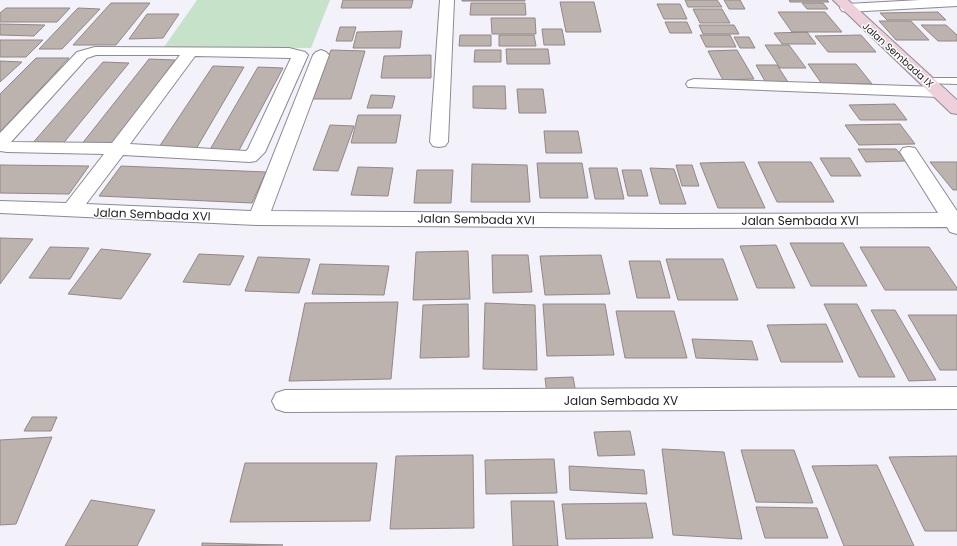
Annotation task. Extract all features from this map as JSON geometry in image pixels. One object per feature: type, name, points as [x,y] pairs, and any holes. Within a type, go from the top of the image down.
[{"type":"street","points":[[439,142],[447,0]]},
{"type":"street","points":[[844,4],[957,2]]},
{"type":"street","name":"Jalan Sembada IX","points":[[844,4],[957,109]]},
{"type":"street","points":[[95,51],[191,51],[289,53],[300,55],[256,152],[250,157],[118,149],[7,147],[0,144],[82,54],[95,51]]},
{"type":"street","points":[[71,212],[191,51]]},
{"type":"street","points":[[258,218],[321,55]]},
{"type":"street","points":[[694,84],[933,86]]},
{"type":"street","points":[[909,152],[954,223]]},
{"type":"street","name":"Jalan Sembada XVI","points":[[0,207],[71,212],[258,218],[954,223]]},
{"type":"street","name":"Jalan Sembada XV","points":[[285,401],[957,398]]},
{"type":"lane","points":[[933,86],[957,82]]},
{"type":"green space","points":[[197,0],[330,0],[311,48],[164,47]]},
{"type":"building","points":[[343,0],[413,0],[411,8],[341,8]]},
{"type":"building","points":[[462,0],[525,1],[462,1]]},
{"type":"building","points":[[685,0],[717,0],[722,7],[688,7]]},
{"type":"building","points":[[724,0],[740,0],[745,9],[729,9]]},
{"type":"building","points":[[789,0],[827,0],[829,2],[790,2]]},
{"type":"building","points":[[560,2],[594,2],[601,32],[566,32]]},
{"type":"building","points":[[111,3],[150,3],[116,45],[73,45]]},
{"type":"building","points":[[471,3],[525,3],[526,15],[470,15]]},
{"type":"building","points":[[802,3],[823,3],[828,9],[807,9]]},
{"type":"building","points":[[657,4],[680,4],[687,19],[664,19]]},
{"type":"building","points":[[6,8],[70,8],[57,22],[0,22],[0,13]]},
{"type":"building","points":[[78,8],[100,9],[62,49],[39,49]]},
{"type":"building","points":[[693,9],[722,9],[730,23],[700,23]]},
{"type":"building","points":[[778,12],[825,12],[842,32],[792,32]]},
{"type":"building","points":[[938,12],[946,20],[887,20],[880,13]]},
{"type":"building","points":[[147,14],[179,14],[163,38],[129,39]]},
{"type":"building","points":[[491,18],[535,18],[536,34],[492,34]]},
{"type":"building","points":[[879,21],[911,21],[929,40],[896,40]]},
{"type":"building","points":[[665,22],[687,22],[692,33],[670,33]]},
{"type":"building","points":[[0,24],[45,25],[34,36],[0,35]]},
{"type":"building","points":[[699,25],[734,25],[739,34],[703,34]]},
{"type":"building","points":[[921,25],[946,25],[957,35],[957,41],[938,41]]},
{"type":"building","points":[[340,27],[356,27],[352,41],[336,41]]},
{"type":"building","points":[[542,29],[562,29],[565,45],[544,45]]},
{"type":"building","points":[[402,31],[400,48],[353,48],[357,32]]},
{"type":"building","points":[[807,32],[816,44],[782,44],[774,33]]},
{"type":"building","points":[[460,35],[491,35],[491,46],[459,46]]},
{"type":"building","points":[[499,35],[534,35],[536,46],[499,46]]},
{"type":"building","points":[[700,35],[730,35],[736,47],[706,47]]},
{"type":"building","points":[[861,35],[876,52],[828,52],[815,36]]},
{"type":"building","points":[[734,37],[749,37],[755,48],[740,48]]},
{"type":"building","points":[[0,40],[43,40],[26,57],[0,57]]},
{"type":"building","points":[[765,45],[789,45],[806,68],[780,68]]},
{"type":"building","points":[[506,49],[548,49],[550,64],[507,64]]},
{"type":"building","points":[[331,50],[365,51],[351,99],[313,99]]},
{"type":"building","points":[[475,50],[501,50],[501,62],[474,62]]},
{"type":"building","points":[[737,50],[754,79],[723,80],[708,51]]},
{"type":"building","points":[[431,55],[431,78],[381,78],[384,56]]},
{"type":"building","points":[[36,58],[69,58],[0,132],[0,94]]},
{"type":"building","points":[[149,59],[175,60],[112,146],[81,145]]},
{"type":"building","points":[[0,61],[22,62],[0,82]]},
{"type":"building","points":[[103,62],[129,63],[61,146],[31,145]]},
{"type":"building","points":[[808,64],[856,64],[872,84],[822,84]]},
{"type":"building","points":[[756,65],[777,65],[788,82],[766,83]]},
{"type":"building","points":[[213,66],[244,67],[196,149],[159,147]]},
{"type":"building","points":[[258,67],[283,68],[237,154],[208,153]]},
{"type":"building","points":[[473,86],[505,86],[506,109],[473,108]]},
{"type":"building","points":[[517,89],[543,89],[546,113],[519,113]]},
{"type":"building","points":[[371,95],[395,96],[392,108],[367,108]]},
{"type":"building","points":[[895,104],[907,120],[860,120],[849,105]]},
{"type":"building","points":[[358,115],[401,115],[396,143],[351,143]]},
{"type":"building","points":[[900,124],[915,144],[859,145],[845,125]]},
{"type":"building","points":[[330,125],[354,126],[338,171],[313,170]]},
{"type":"building","points":[[544,131],[578,131],[582,153],[546,153]]},
{"type":"building","points":[[858,149],[896,149],[906,161],[866,162]]},
{"type":"building","points":[[820,158],[850,158],[861,176],[831,176]]},
{"type":"building","points":[[744,162],[765,208],[718,208],[700,163]]},
{"type":"building","points":[[758,162],[811,162],[834,202],[777,202]]},
{"type":"building","points":[[930,162],[957,162],[957,190],[953,190]]},
{"type":"building","points":[[537,163],[582,163],[588,198],[540,198]]},
{"type":"building","points":[[472,164],[527,165],[530,202],[471,202]]},
{"type":"building","points":[[0,165],[89,166],[69,194],[0,193]]},
{"type":"building","points":[[676,165],[692,165],[699,186],[682,186]]},
{"type":"building","points":[[121,166],[266,172],[252,203],[99,196]]},
{"type":"building","points":[[358,167],[393,168],[388,196],[351,195]]},
{"type":"building","points":[[589,168],[617,168],[624,199],[595,199]]},
{"type":"building","points":[[650,168],[674,169],[686,204],[660,204]]},
{"type":"building","points":[[417,170],[453,170],[451,203],[414,203]]},
{"type":"building","points":[[622,170],[641,170],[648,196],[628,196]]},
{"type":"building","points":[[0,238],[33,239],[0,284]]},
{"type":"building","points":[[790,243],[843,243],[867,286],[811,286]]},
{"type":"building","points":[[776,245],[795,288],[757,288],[740,246]]},
{"type":"building","points":[[50,247],[89,248],[70,279],[29,278]]},
{"type":"building","points":[[860,247],[929,247],[957,290],[885,290]]},
{"type":"building","points":[[101,249],[151,254],[121,299],[68,294]]},
{"type":"building","points":[[468,251],[470,299],[413,300],[416,252]]},
{"type":"building","points":[[199,254],[244,256],[230,285],[183,282]]},
{"type":"building","points":[[492,255],[528,255],[532,292],[493,293]]},
{"type":"building","points":[[601,255],[610,294],[545,295],[540,256]]},
{"type":"building","points":[[258,257],[310,259],[299,293],[245,291]]},
{"type":"building","points":[[666,259],[723,259],[738,300],[678,300]]},
{"type":"building","points":[[629,261],[660,261],[670,298],[637,298]]},
{"type":"building","points":[[320,264],[389,266],[384,295],[312,294]]},
{"type":"building","points":[[398,302],[391,379],[289,381],[305,303]]},
{"type":"building","points":[[485,303],[535,305],[537,370],[483,369]]},
{"type":"building","points":[[468,304],[469,357],[420,358],[423,305]]},
{"type":"building","points":[[543,304],[605,304],[614,355],[547,356]]},
{"type":"building","points":[[824,304],[857,304],[895,377],[859,377]]},
{"type":"building","points":[[871,310],[895,310],[936,380],[909,381]]},
{"type":"building","points":[[616,311],[674,311],[687,358],[625,358]]},
{"type":"building","points":[[908,315],[957,315],[957,370],[940,370]]},
{"type":"building","points":[[826,324],[843,362],[781,362],[767,325]]},
{"type":"building","points":[[692,339],[752,341],[758,360],[696,358]]},
{"type":"building","points":[[573,377],[576,393],[547,394],[545,378]]},
{"type":"building","points":[[32,417],[57,417],[51,431],[24,431]]},
{"type":"building","points":[[630,431],[635,455],[598,456],[594,432]]},
{"type":"building","points":[[52,437],[16,524],[0,525],[0,440]]},
{"type":"building","points":[[662,449],[724,452],[742,539],[673,535]]},
{"type":"building","points":[[741,450],[794,450],[813,503],[756,502]]},
{"type":"building","points":[[473,455],[474,528],[390,529],[396,456]]},
{"type":"building","points":[[957,456],[957,531],[925,531],[889,457]]},
{"type":"building","points":[[554,459],[557,493],[486,494],[485,460]]},
{"type":"building","points":[[245,463],[377,463],[370,521],[230,522]]},
{"type":"building","points":[[877,465],[914,546],[844,546],[812,466]]},
{"type":"building","points":[[569,466],[644,470],[647,494],[570,490]]},
{"type":"building","points":[[91,500],[155,510],[137,546],[65,546]]},
{"type":"building","points":[[511,501],[554,501],[558,546],[513,546]]},
{"type":"building","points":[[646,503],[653,538],[566,539],[562,504]]},
{"type":"building","points":[[756,507],[817,508],[828,538],[765,538]]},
{"type":"building","points":[[202,543],[283,545],[202,546]]}]
